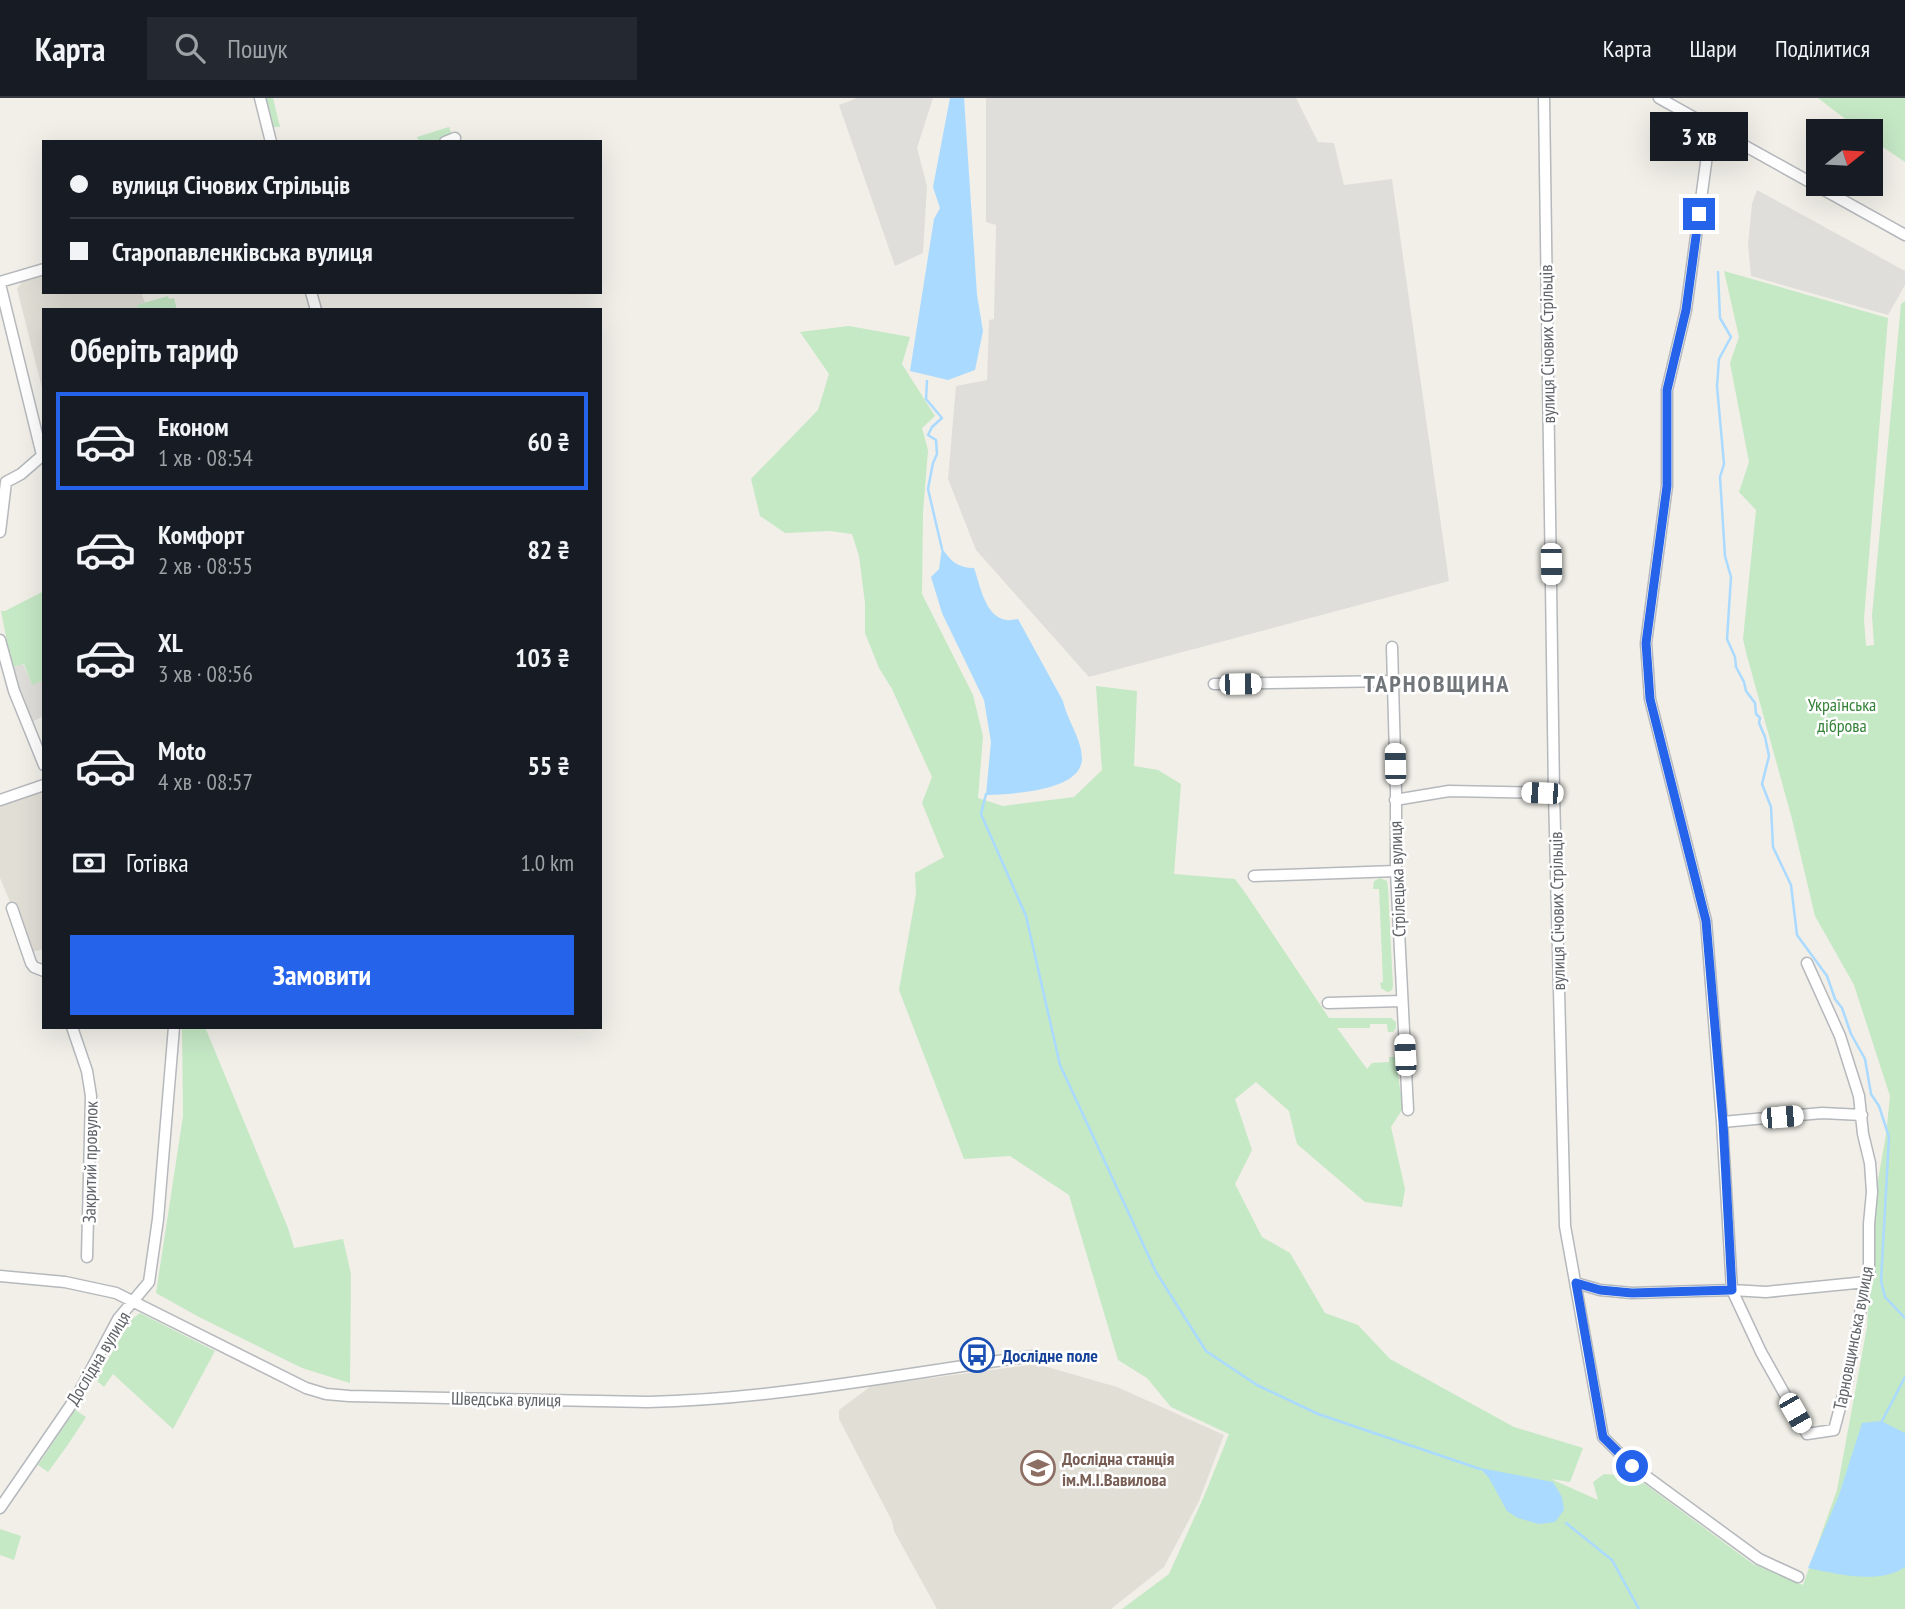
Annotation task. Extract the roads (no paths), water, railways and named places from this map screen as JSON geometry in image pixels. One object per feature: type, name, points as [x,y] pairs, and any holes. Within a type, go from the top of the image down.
[{"type":"street","points":[[260,98],[270,140]]},
{"type":"street","name":"вулиця Січових Стрільців","points":[[1544,98],[1554,793],[1565,1226],[1603,1437],[1632,1466],[1759,1559],[1798,1577]]},
{"type":"street","points":[[1659,98],[1905,235]]},
{"type":"street","points":[[1711,127],[1686,310],[1667,390],[1667,486],[1646,643],[1650,699],[1706,921],[1723,1122],[1732,1290]]},
{"type":"street","points":[[42,270],[0,283],[42,451]]},
{"type":"street","points":[[0,532],[3,482],[21,474],[42,456]]},
{"type":"street","points":[[0,640],[14,691],[42,760]]},
{"type":"street","name":"Стрілецька вулиця","points":[[1392,647],[1396,871],[1408,1110]]},
{"type":"street","points":[[1214,684],[1393,681]]},
{"type":"street","points":[[0,800],[42,786]]},
{"type":"street","points":[[1395,800],[1449,791],[1554,793]]},
{"type":"street","points":[[1254,876],[1396,871]]},
{"type":"street","points":[[12,908],[30,962],[42,970]]},
{"type":"street","name":"Тарновщинська вулиця","points":[[1732,1290],[1760,1352],[1807,1434],[1835,1430],[1869,1273],[1872,1192],[1859,1096],[1839,1036],[1807,963]]},
{"type":"street","points":[[1328,1003],[1402,1001]]},
{"type":"street","name":"Закритий провулок","points":[[73,1029],[87,1071],[92,1096],[87,1257]]},
{"type":"street","name":"Дослідна вулиця","points":[[0,1508],[77,1396],[118,1319],[149,1282],[158,1219],[174,1029]]},
{"type":"street","points":[[1723,1122],[1822,1113],[1862,1115]]},
{"type":"street","name":"Шведська вулиця","points":[[0,1276],[65,1282],[116,1293],[306,1388],[326,1394],[349,1396],[687,1401],[838,1385],[1033,1356]]},
{"type":"street","points":[[1576,1283],[1600,1290],[1632,1293],[1732,1290],[1766,1292],[1866,1282]]},
{"type":"water","points":[[950,98],[964,98],[977,295],[983,331],[975,370],[948,380],[910,371],[934,219],[940,208],[933,187]]},
{"type":"water","points":[[942,548],[955,563],[974,568],[984,599],[993,613],[1007,620],[1018,619],[1063,701],[1080,744],[1082,759],[1079,770],[1057,785],[1026,792],[986,795],[991,742],[984,700],[942,613],[931,577],[939,569]]},
{"type":"water","points":[[1881,1421],[1905,1433],[1905,1567],[1883,1576],[1870,1577],[1808,1568],[1839,1495],[1862,1423]]},
{"type":"water","points":[[1480,1468],[1553,1482],[1562,1497],[1564,1510],[1555,1522],[1539,1524],[1518,1518],[1507,1511],[1489,1478]]},
{"type":"waterway","points":[[1718,272],[1720,318],[1731,337],[1719,359],[1717,386],[1724,464],[1720,477],[1725,556],[1731,577],[1727,639],[1746,691],[1755,703],[1756,714],[1760,718],[1759,723],[1765,737],[1769,756],[1762,784],[1771,807],[1773,847],[1791,885],[1797,935],[1827,976],[1835,999],[1842,1008],[1851,1034],[1865,1059],[1871,1094],[1879,1106],[1889,1137],[1881,1281],[1885,1297],[1905,1318]]},
{"type":"waterway","points":[[927,381],[926,399],[942,418],[928,435],[936,440],[937,454],[928,489],[942,549]]},
{"type":"waterway","points":[[986,794],[981,814],[1026,916],[1060,1065],[1156,1272],[1206,1351],[1257,1385],[1318,1414],[1480,1469]]},
{"type":"waterway","points":[[1881,1423],[1905,1377]]},
{"type":"waterway","points":[[1566,1523],[1612,1560],[1639,1609]]},
{"type":"place","name":"Дослідне поле","points":[[977,1355]]},
{"type":"place","name":"Дослідна станція ім.М.І.Вавилова","points":[[1038,1468]]},
{"type":"district","name":"ТАРНОВЩИНА","points":[[1437,683]]},
{"type":"park label","name":"Українська діброва","points":[[1842,714]]}]
